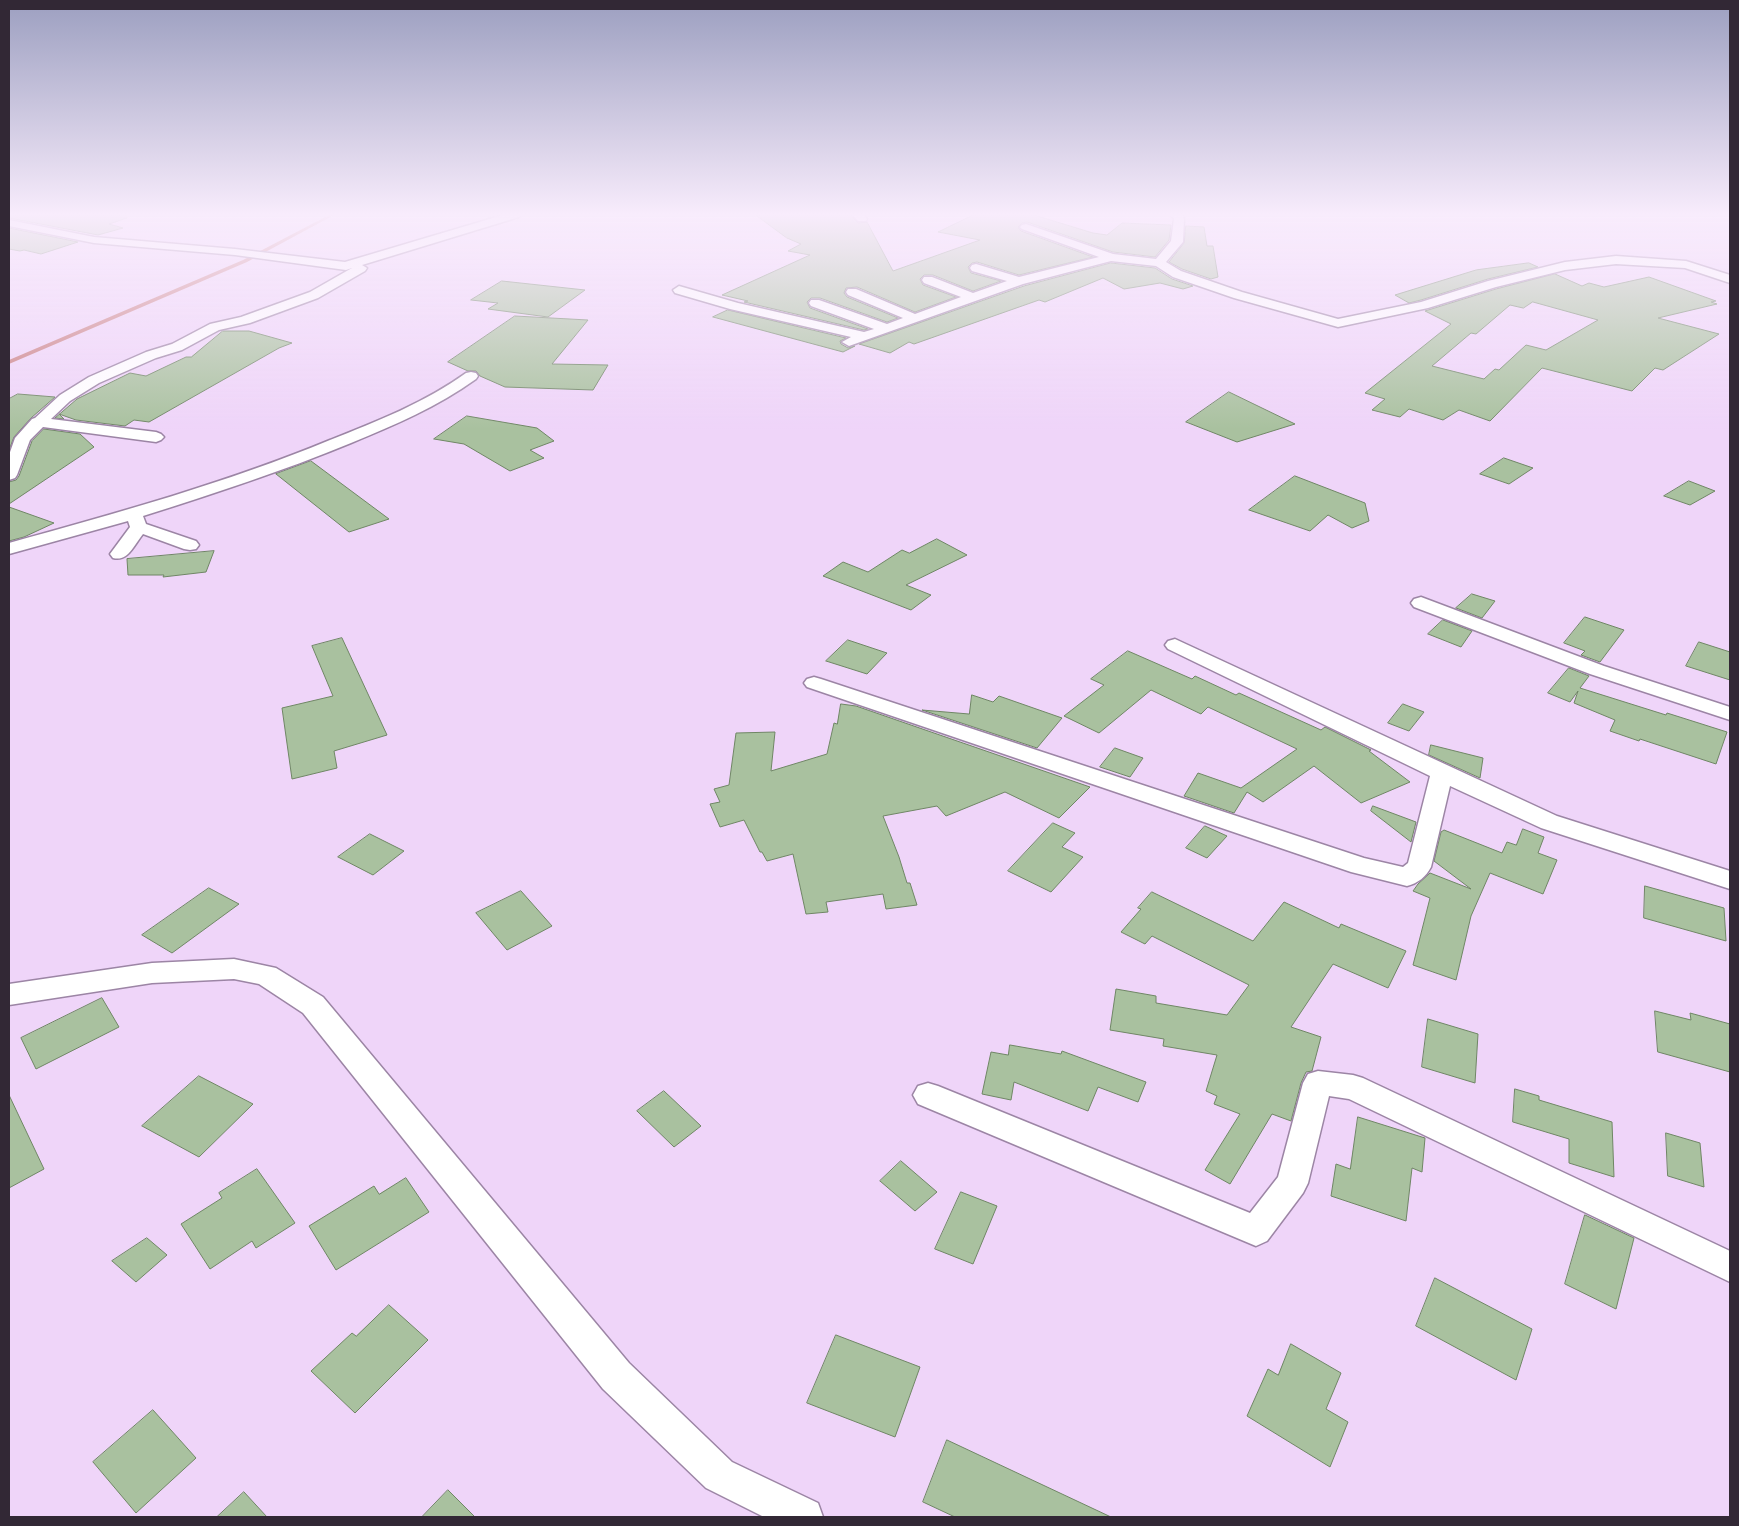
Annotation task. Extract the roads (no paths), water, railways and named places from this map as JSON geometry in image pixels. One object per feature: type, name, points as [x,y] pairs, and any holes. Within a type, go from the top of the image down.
[{"type":"street","points":[[9,475],[23,438],[37,422],[65,398],[94,380],[151,355],[177,347],[215,327],[245,320],[314,295],[329,286]]},
{"type":"street","points":[[944,286],[971,297]]},
{"type":"street","points":[[849,342],[1003,286]]},
{"type":"street","points":[[1212,286],[1338,323],[1424,305],[1485,286]]},
{"type":"street","points":[[678,290],[735,306],[864,336]]},
{"type":"street","points":[[852,292],[914,318]]},
{"type":"street","points":[[815,303],[886,328]]},
{"type":"street","points":[[9,548],[136,520],[284,465],[395,420],[444,395],[471,376]]},
{"type":"street","points":[[37,422],[156,437]]},
{"type":"street","points":[[136,520],[190,545]]},
{"type":"street","points":[[119,554],[136,520]]},
{"type":"street","points":[[1421,603],[1597,670],[1730,714]]},
{"type":"street","points":[[1175,645],[1549,822],[1730,880]]},
{"type":"street","points":[[814,683],[1360,866],[1406,877],[1419,867],[1442,773]]},
{"type":"street","points":[[9,996],[152,973],[234,969],[266,976],[313,1005],[616,1376],[719,1475],[804,1517]]},
{"type":"street","points":[[928,1095],[1256,1231],[1292,1183],[1318,1083],[1353,1087],[1730,1267]]},
{"type":"waterway","points":[[9,362],[186,286]]}]
